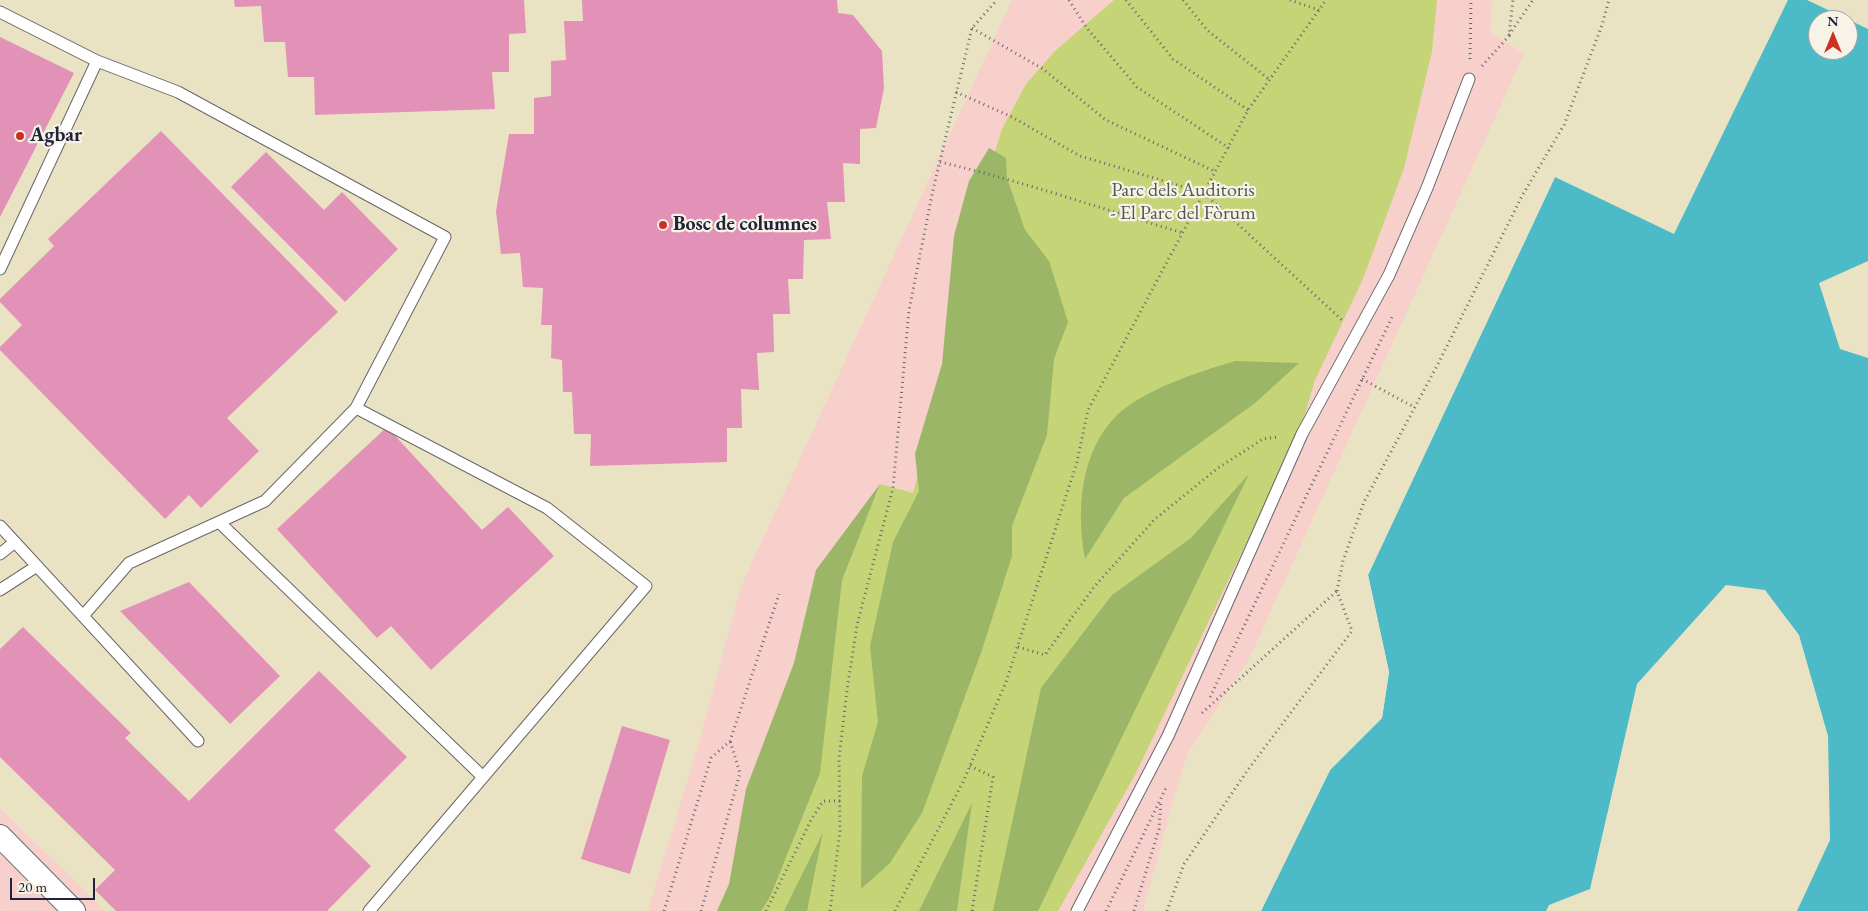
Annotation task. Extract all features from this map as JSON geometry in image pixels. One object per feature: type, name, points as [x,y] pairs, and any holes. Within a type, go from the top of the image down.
[{"type":"street","points":[[0,836],[74,911]]},
{"type":"lane","points":[[0,12],[97,61],[178,92],[445,237],[356,408],[265,501],[129,563],[83,616]]},
{"type":"lane","points":[[0,269],[97,61]]},
{"type":"lane","points":[[1077,911],[1168,736],[1302,434],[1389,275],[1427,188],[1469,79]]},
{"type":"lane","points":[[356,408],[547,508],[646,586],[369,911]]},
{"type":"lane","points":[[219,522],[483,777]]},
{"type":"lane","points":[[0,526],[198,741]]},
{"type":"lane","points":[[0,554],[15,542]]},
{"type":"lane","points":[[0,590],[37,566]]},
{"type":"path","points":[[830,911],[840,831],[839,759],[857,625],[893,488],[909,310],[940,162],[972,28],[998,0]]},
{"type":"path","points":[[1069,0],[1086,27],[1137,87],[1229,148]]},
{"type":"path","points":[[1126,0],[1173,59],[1248,110]]},
{"type":"path","points":[[1183,0],[1207,30],[1270,80]]},
{"type":"path","points":[[1290,0],[1319,10]]},
{"type":"path","points":[[896,911],[970,766],[1006,682],[1077,462],[1088,410],[1248,110],[1326,0]]},
{"type":"path","points":[[1469,79],[1471,0]]},
{"type":"path","points":[[1509,36],[1513,0]]},
{"type":"path","points":[[1469,79],[1509,36],[1533,0]]},
{"type":"path","points":[[1167,911],[1184,864],[1247,771],[1352,631],[1337,591],[1343,561],[1364,502],[1522,196],[1564,125],[1602,25],[1609,0]]},
{"type":"path","points":[[972,28],[1043,69],[1106,120],[1216,172]]},
{"type":"path","points":[[956,92],[1012,117],[1080,156],[1204,193],[1343,320],[1380,341]]},
{"type":"path","points":[[940,162],[1007,178],[1059,196],[1183,233]]},
{"type":"path","points":[[1198,721],[1393,314]]},
{"type":"path","points":[[1362,379],[1414,407]]},
{"type":"path","points":[[1018,647],[1045,655],[1094,587],[1155,519],[1218,468],[1263,439],[1302,434]]},
{"type":"path","points":[[1168,736],[1202,713],[1337,591]]},
{"type":"path","points":[[664,911],[711,758],[730,741],[779,594]]},
{"type":"path","points":[[701,911],[740,773],[730,741]]},
{"type":"path","points":[[970,766],[993,777],[972,911]]},
{"type":"path","points":[[1106,911],[1170,781]]},
{"type":"path","points":[[1134,911],[1159,829],[1162,798]]},
{"type":"path","points":[[766,911],[811,820],[823,802],[840,800]]},
{"type":"shaded area","name":"Parc dels Auditoris - El Parc del Fòrum","points":[[1012,0],[1492,0],[1490,32],[1524,54],[1250,657],[1188,753],[1143,911],[648,911],[701,735],[741,586]]},
{"type":"shaded area","points":[[0,808],[105,911],[2,911],[0,909]]},
{"type":"green space","name":"Parc dels Auditoris - El Parc del Fòrum","points":[[1114,0],[1437,0],[1432,52],[1404,168],[1363,279],[1315,380],[1305,414],[1264,506],[1135,775],[1058,911],[723,911],[775,743],[880,484],[913,493],[959,322],[973,223],[1002,129],[1026,84],[1055,51]]},
{"type":"green space","points":[[989,148],[1006,158],[1007,178],[1025,230],[1049,261],[1068,322],[1054,359],[1047,435],[1012,526],[1012,556],[982,650],[922,813],[890,863],[861,889],[862,776],[878,722],[870,646],[893,542],[919,491],[915,454],[942,364],[954,236],[969,181]]},
{"type":"green space","points":[[1235,361],[1299,363],[1255,403],[1124,498],[1085,559],[1081,521],[1084,482],[1095,446],[1105,430],[1117,415],[1157,389]]},
{"type":"green space","points":[[1249,474],[1038,911],[993,911],[1041,688],[1112,595],[1191,538]]},
{"type":"green space","points":[[880,484],[842,580],[820,773],[770,897],[761,911],[717,911],[729,884],[746,789],[794,663],[816,570]]},
{"type":"green space","points":[[972,803],[957,911],[919,911]]},
{"type":"green space","points":[[823,832],[807,911],[784,911]]},
{"type":"water","points":[[1788,0],[1807,0],[1828,10],[1808,10],[1808,60],[1858,60],[1858,24],[1868,29],[1868,261],[1819,283],[1840,349],[1868,358],[1868,911],[1797,911],[1830,840],[1828,736],[1799,635],[1765,590],[1726,585],[1637,684],[1590,889],[1549,905],[1546,911],[1261,911],[1330,770],[1382,718],[1389,672],[1368,575],[1555,177],[1674,234]]},
{"type":"pier","points":[[1553,176],[1555,177],[1368,575],[1389,672],[1382,718],[1330,770],[1261,911],[1258,911],[1328,769],[1380,716],[1387,672],[1366,574]]},
{"type":"building","points":[[234,0],[524,0],[526,33],[509,34],[509,72],[492,72],[495,109],[315,115],[314,77],[288,77],[285,42],[264,42],[261,6],[235,7]]},
{"type":"building","name":"Bosc de columnes","points":[[582,0],[837,0],[838,13],[853,15],[882,51],[884,88],[876,128],[860,129],[860,164],[843,163],[845,202],[827,202],[831,239],[804,240],[803,279],[788,279],[790,314],[773,314],[774,352],[757,353],[759,390],[741,389],[742,428],[727,428],[727,462],[590,466],[591,434],[574,434],[572,392],[563,392],[562,360],[551,358],[552,325],[541,325],[543,288],[523,287],[520,253],[501,254],[496,211],[509,134],[534,134],[534,98],[551,96],[551,61],[566,60],[564,21],[583,21]]},
{"type":"building","name":"Agbar","points":[[0,37],[74,73],[0,217]]},
{"type":"building","points":[[161,131],[338,312],[227,418],[259,451],[201,508],[189,495],[165,519],[0,350],[0,347],[22,325],[0,302],[0,299],[54,246],[48,239]]},
{"type":"building","points":[[266,152],[324,210],[342,192],[398,249],[345,302],[231,187]]},
{"type":"building","points":[[387,427],[482,530],[508,507],[554,556],[431,670],[391,626],[377,638],[277,529]]},
{"type":"building","points":[[189,582],[280,676],[230,724],[120,611]]},
{"type":"building","points":[[23,627],[131,733],[125,738],[189,801],[319,671],[407,757],[334,830],[371,866],[327,911],[116,911],[95,890],[115,870],[0,757],[0,649]]},
{"type":"building","points":[[622,726],[670,740],[630,874],[581,859]]},
{"type":"place","name":"Agbar","points":[[20,136]]},
{"type":"place","name":"Bosc de columnes","points":[[663,225]]}]
